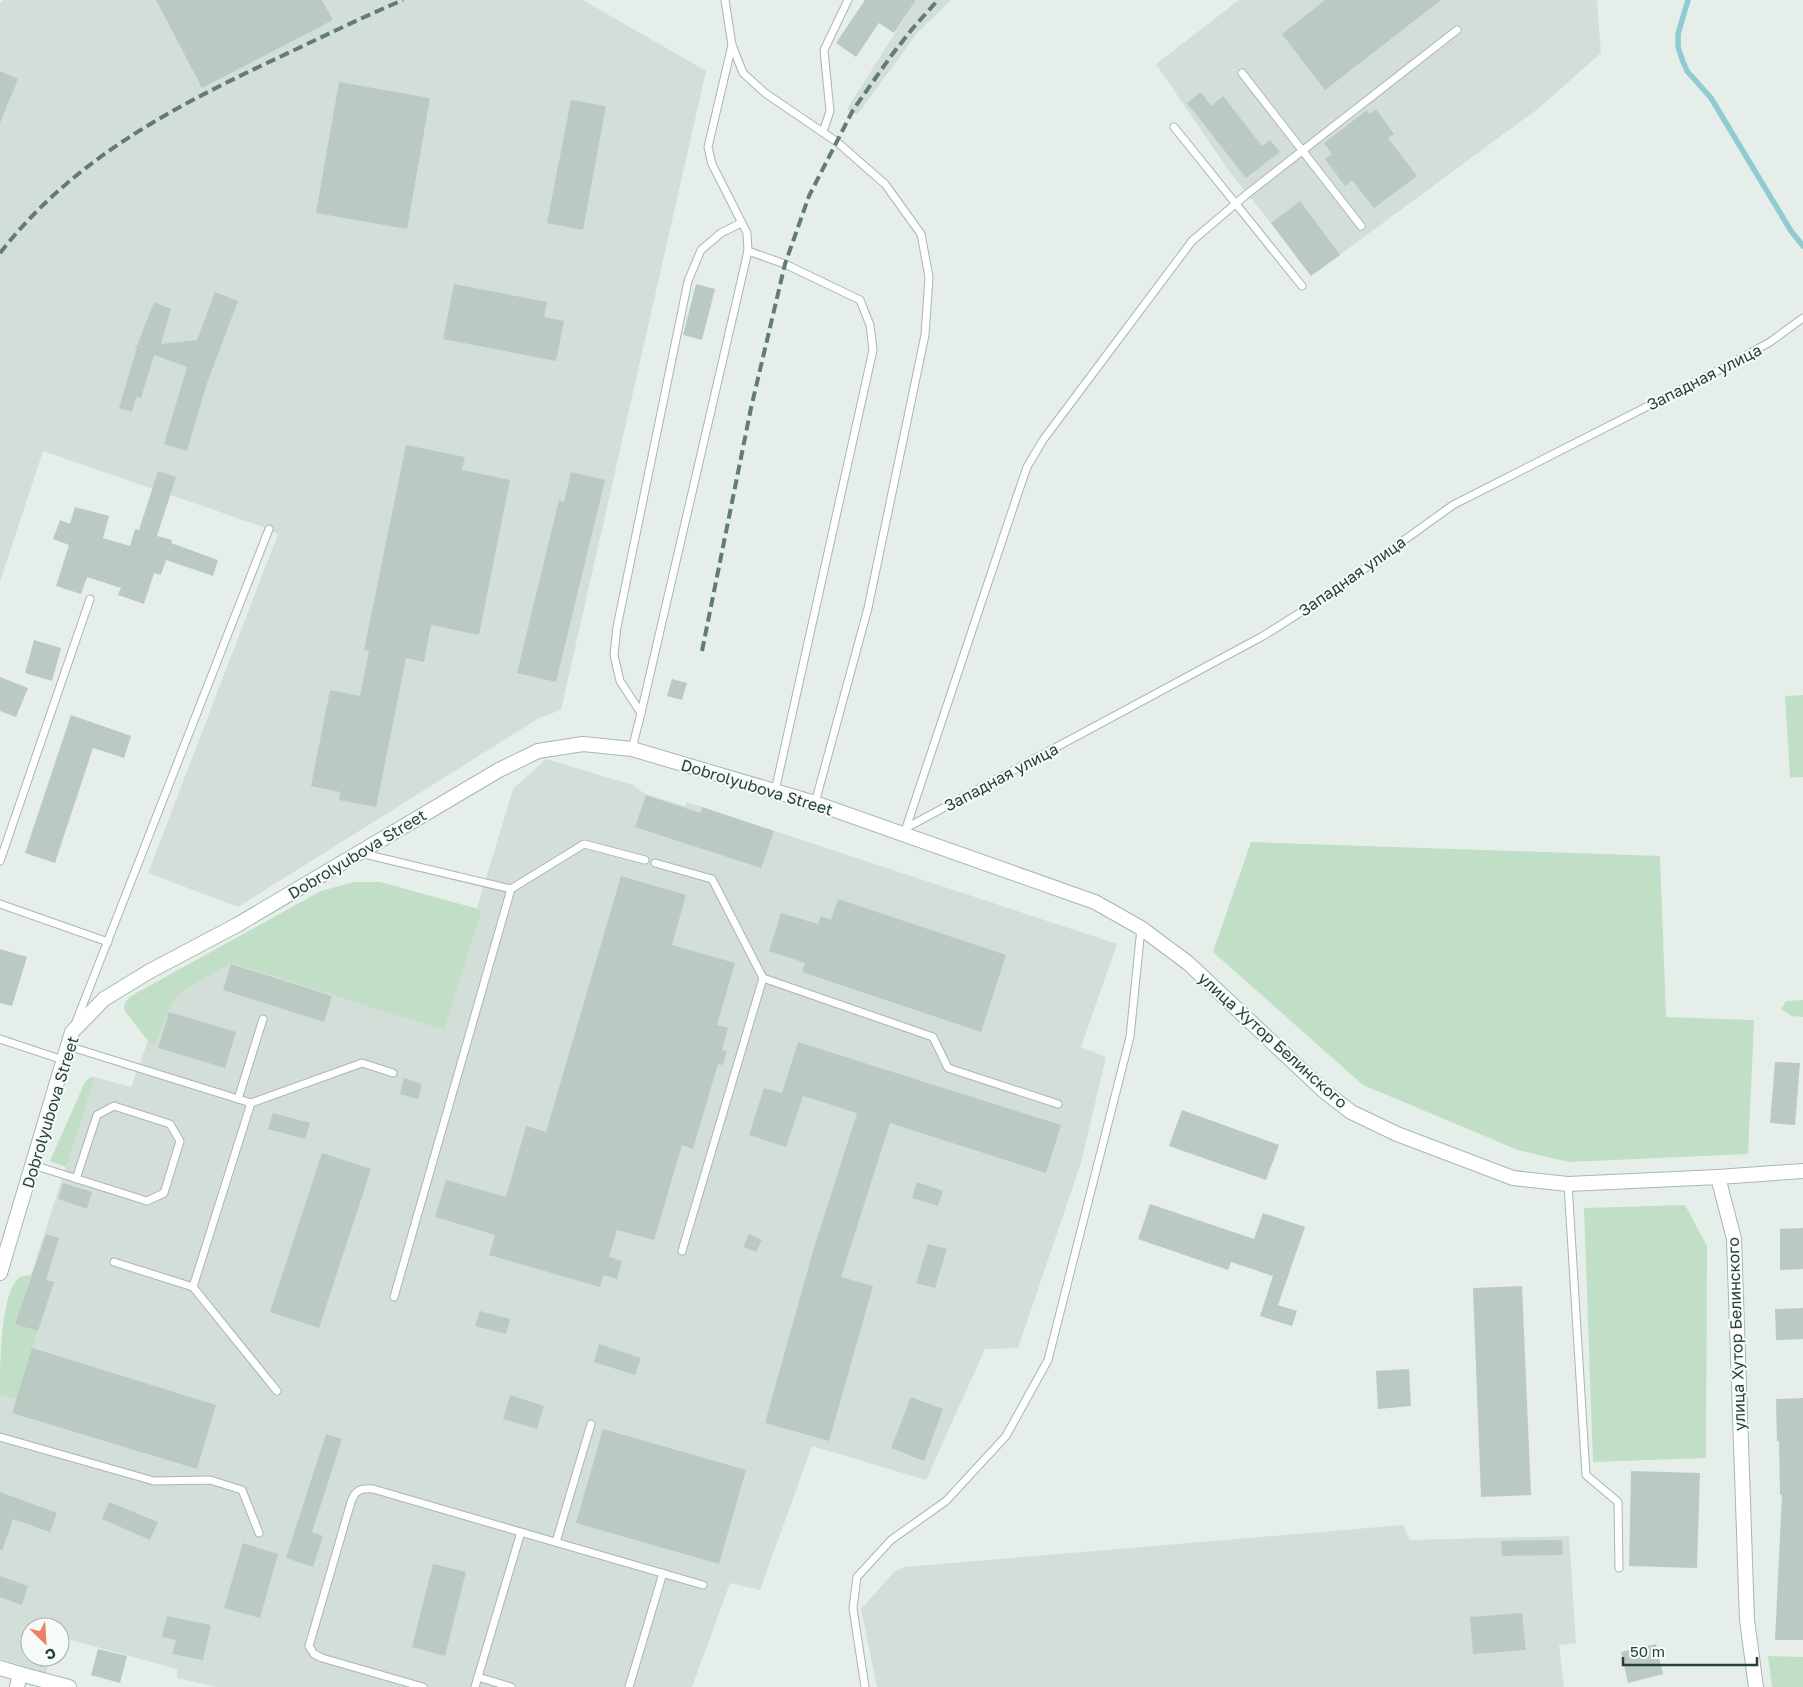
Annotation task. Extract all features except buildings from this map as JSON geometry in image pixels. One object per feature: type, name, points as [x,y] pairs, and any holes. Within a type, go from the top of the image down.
[{"type":"street","name":"Dobrolyubova Street","points":[[0,1273],[72,1032],[104,999],[150,971],[237,925],[499,770],[538,751],[583,744],[632,749],[815,803],[905,832]]},
{"type":"street","name":"улица Хутор Белинского","points":[[905,832],[1095,902],[1141,928],[1188,963],[1324,1090],[1351,1112],[1398,1134],[1513,1178],[1568,1184],[1718,1177],[1734,1239],[1747,1620],[1756,1687]]},
{"type":"street","points":[[1718,1177],[1803,1172]]},
{"type":"street","points":[[0,1668],[19,1680],[70,1687]]},
{"type":"lane","points":[[725,0],[732,45],[743,73],[765,94],[837,142],[885,184],[921,234],[929,277],[925,334],[868,608],[815,803]]},
{"type":"lane","points":[[823,132],[830,112],[824,50],[848,0]]},
{"type":"lane","points":[[905,832],[1027,467],[1043,440],[1192,241],[1235,203],[1457,30]]},
{"type":"lane","points":[[632,749],[748,251],[747,233],[712,164],[708,147],[732,45]]},
{"type":"lane","points":[[1242,73],[1361,226]]},
{"type":"lane","points":[[1174,127],[1302,286]]},
{"type":"lane","points":[[641,713],[620,681],[614,655],[617,627],[688,281],[700,250],[721,233],[742,223]]},
{"type":"lane","points":[[748,251],[785,264],[860,300],[870,325],[873,350],[775,792]]},
{"type":"lane","name":"Западная улица","points":[[905,832],[1262,636],[1325,597],[1453,505],[1727,366],[1770,342],[1803,318]]},
{"type":"lane","points":[[72,1032],[269,529]]},
{"type":"lane","points":[[0,861],[90,599]]},
{"type":"lane","points":[[394,1297],[511,889],[584,844],[645,860]]},
{"type":"lane","points":[[360,853],[511,889]]},
{"type":"lane","points":[[655,864],[712,879],[763,978],[933,1037],[948,1068],[1058,1104]]},
{"type":"lane","points":[[0,904],[108,942]]},
{"type":"lane","points":[[865,1687],[853,1608],[857,1578],[891,1540],[946,1501],[1006,1436],[1048,1360],[1130,1037],[1141,928]]},
{"type":"lane","points":[[682,1251],[763,978]]},
{"type":"lane","points":[[238,1099],[263,1019]]},
{"type":"lane","points":[[0,1039],[63,1060]]},
{"type":"lane","points":[[68,1046],[251,1103],[362,1063],[393,1073]]},
{"type":"lane","points":[[193,1287],[251,1103]]},
{"type":"lane","points":[[33,1165],[76,1179],[147,1201],[164,1193],[180,1141],[170,1124],[114,1106],[97,1115],[76,1179]]},
{"type":"lane","points":[[1568,1184],[1586,1476],[1618,1502],[1619,1568]]},
{"type":"lane","points":[[114,1262],[193,1287],[277,1391]]},
{"type":"lane","points":[[556,1542],[591,1424]]},
{"type":"lane","points":[[0,1437],[154,1482],[210,1480],[242,1490],[259,1533]]},
{"type":"lane","points":[[422,1687],[322,1658],[314,1654],[309,1646],[354,1493],[362,1488],[373,1489],[703,1585]]},
{"type":"lane","points":[[475,1687],[521,1532]]},
{"type":"lane","points":[[629,1687],[662,1573]]},
{"type":"lane","points":[[478,1677],[511,1687]]},
{"type":"shaded area","points":[[3,0],[583,0],[706,71],[561,710],[539,718],[238,907],[148,873],[278,534],[269,529],[43,451],[0,582],[0,3]]},
{"type":"shaded area","points":[[916,0],[951,0],[918,32],[857,115],[847,109]]},
{"type":"shaded area","points":[[1239,0],[1597,0],[1601,53],[1539,108],[1311,276],[1231,174],[1156,64]]},
{"type":"shaded area","points":[[546,759],[633,785],[645,794],[685,806],[687,802],[1117,944],[1081,1047],[1106,1057],[1081,1163],[1018,1348],[985,1349],[926,1480],[812,1446],[760,1590],[730,1583],[692,1687],[216,1687],[177,1678],[177,1669],[70,1640],[70,1617],[20,1617],[20,1665],[0,1659],[0,1395],[16,1400],[38,1331],[15,1324],[95,1077],[131,1087],[148,1041],[156,1044],[171,1004],[181,992],[231,963],[444,1029],[482,910],[477,908],[513,789]]},
{"type":"shaded area","points":[[1403,1525],[1410,1540],[1569,1536],[1576,1643],[1559,1645],[1564,1687],[877,1687],[861,1609],[894,1572],[904,1567]]},
{"type":"shaded area","points":[[26,1667],[48,1667],[46,1673]]},
{"type":"green space","points":[[1803,695],[1803,777],[1790,778],[1785,696]]},
{"type":"green space","points":[[1251,842],[1660,856],[1666,1017],[1754,1020],[1748,1154],[1569,1162],[1518,1150],[1363,1085],[1213,952]]},
{"type":"green space","points":[[354,882],[380,882],[482,910],[444,1030],[231,963],[181,992],[171,1004],[156,1044],[148,1041],[124,1010],[125,1002],[131,996],[321,891]]},
{"type":"green space","points":[[1803,1000],[1803,1017],[1792,1016],[1781,1009],[1786,1001]]},
{"type":"green space","points":[[95,1077],[66,1167],[50,1161],[85,1082],[89,1078]]},
{"type":"green space","points":[[1685,1205],[1707,1246],[1706,1458],[1593,1462],[1584,1208]]},
{"type":"green space","points":[[31,1275],[16,1323],[38,1331],[16,1400],[0,1395],[2,1332],[8,1298],[13,1285],[20,1277]]},
{"type":"green space","points":[[1768,1656],[1803,1657],[1803,1687],[1772,1687]]},
{"type":"waterway","points":[[1688,0],[1678,34],[1678,47],[1687,71],[1711,98],[1791,231],[1803,246]]},
{"type":"railway","points":[[0,253],[28,220],[58,191],[123,141],[231,81],[403,0]]},
{"type":"railway","points":[[702,651],[751,408],[785,264],[809,196],[853,110],[891,56],[938,0]]}]
